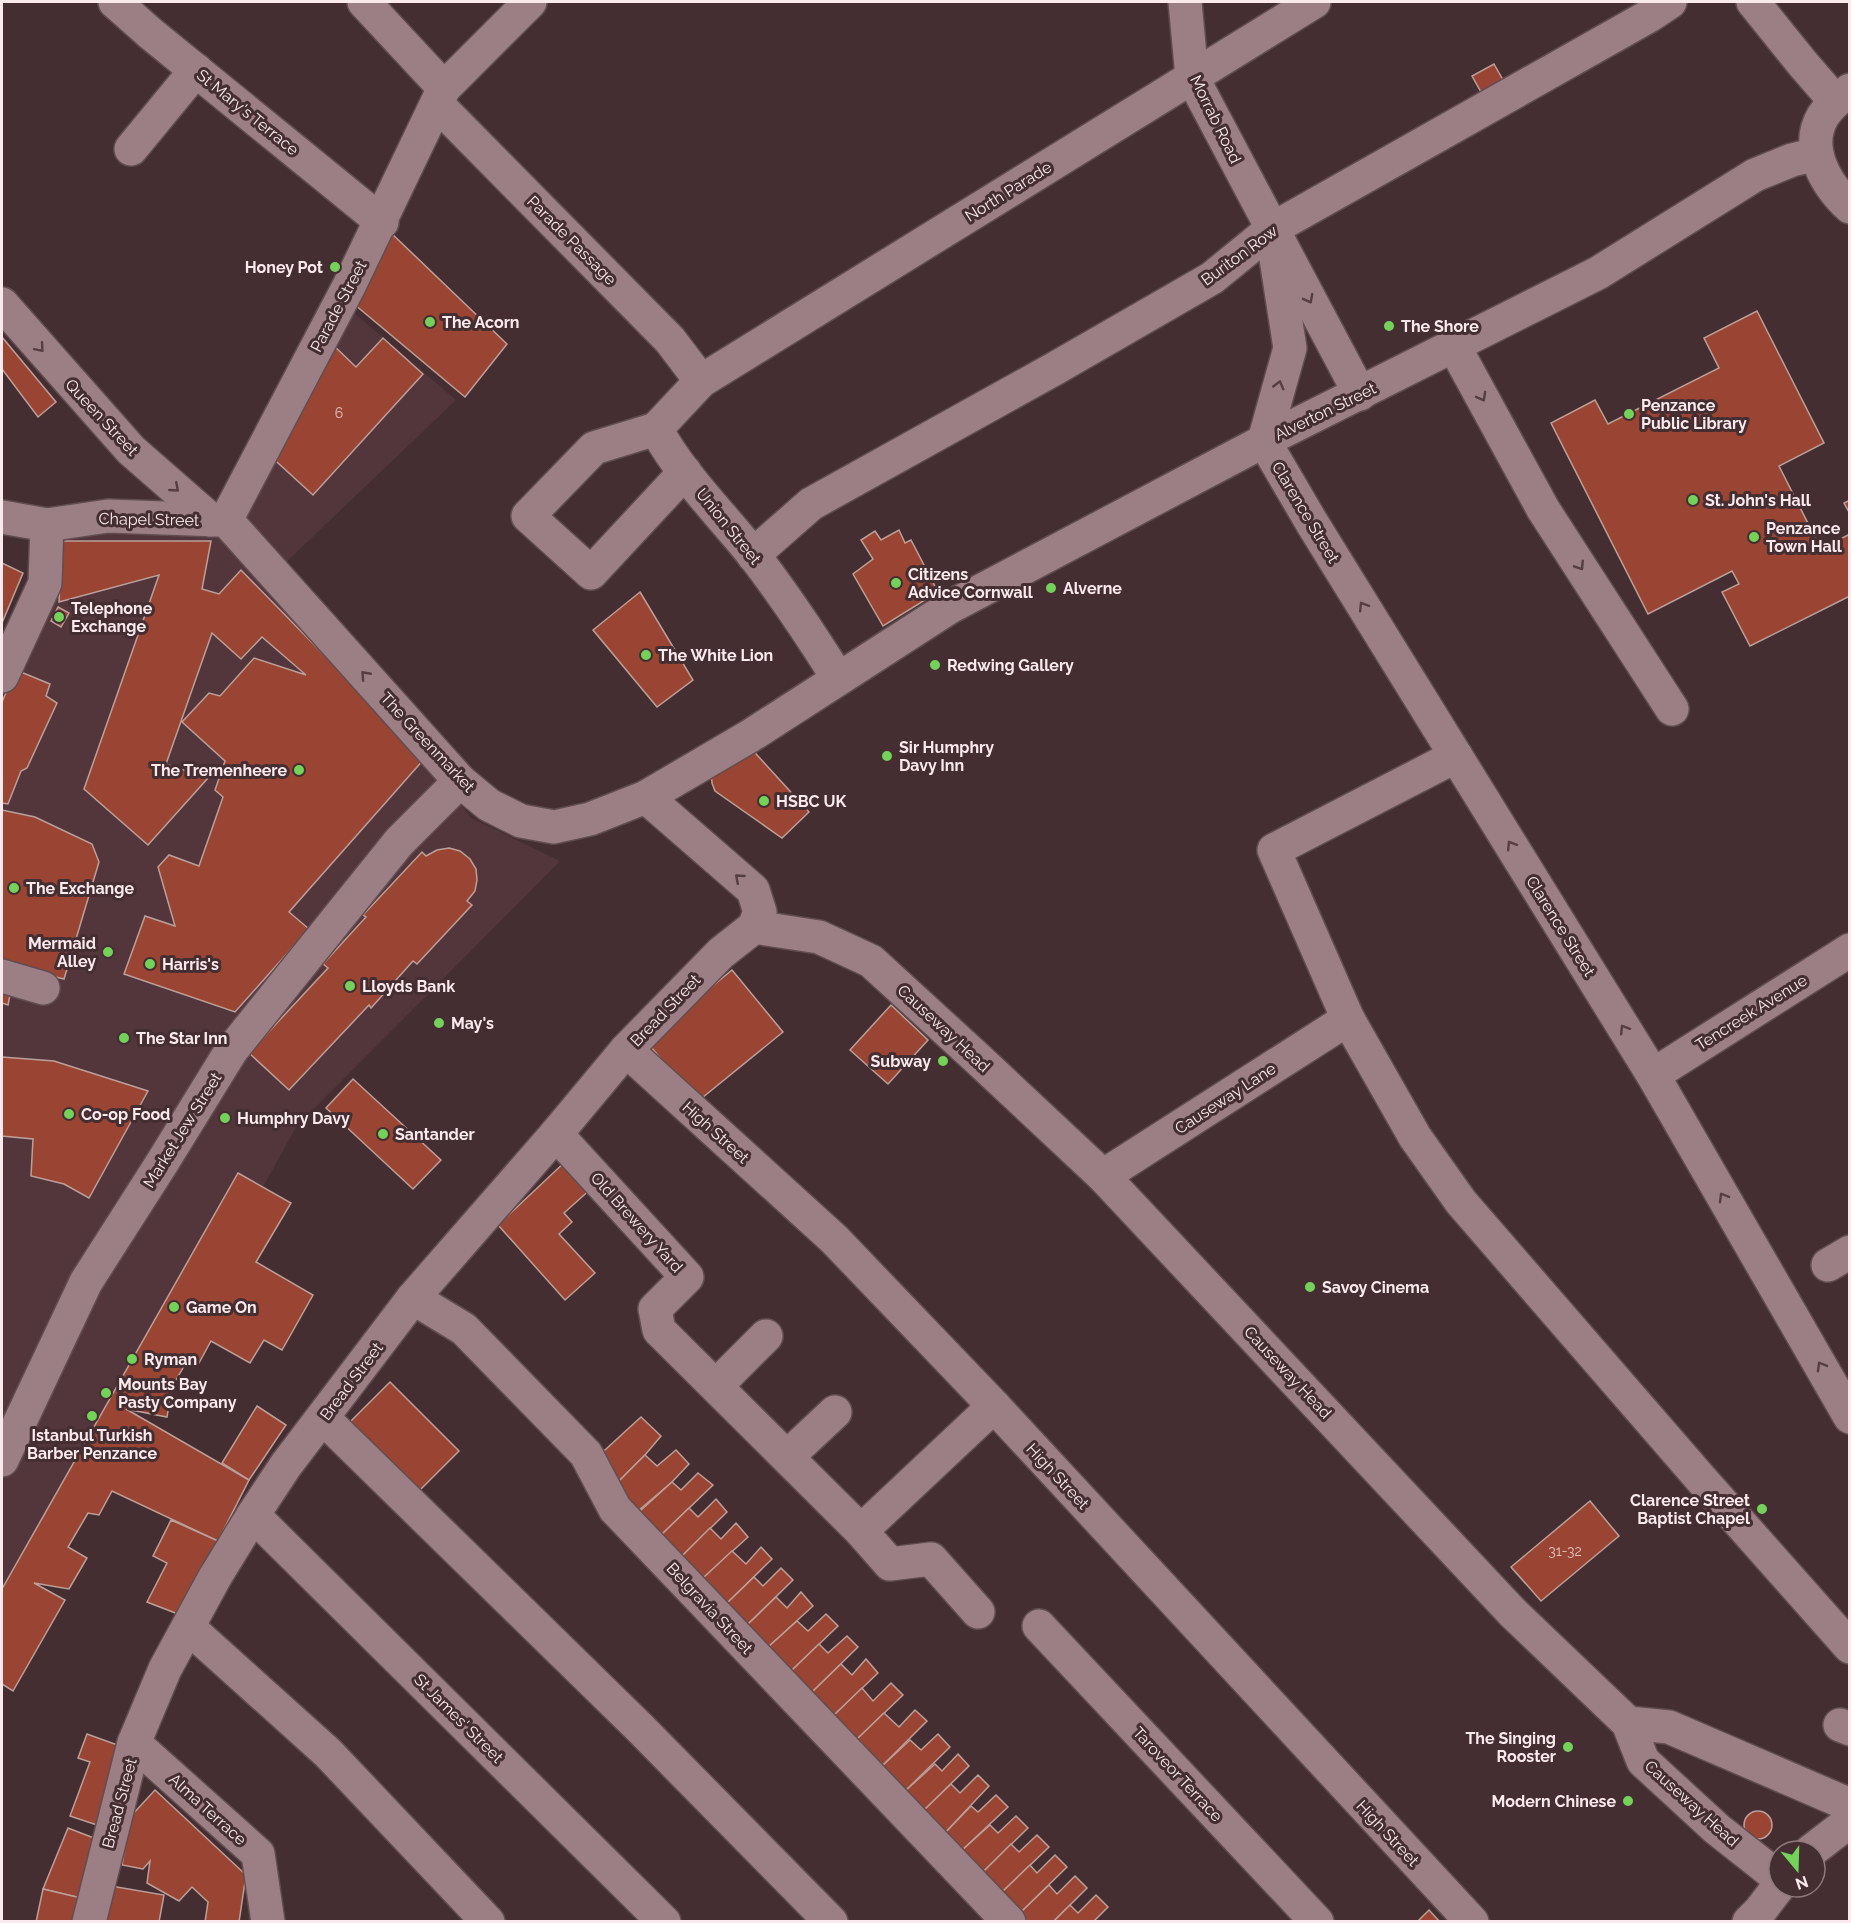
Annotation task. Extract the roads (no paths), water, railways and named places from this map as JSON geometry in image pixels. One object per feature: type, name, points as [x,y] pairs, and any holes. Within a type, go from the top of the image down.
[{"type":"street","name":"St Mary's Terrace","points":[[115,2],[382,222]]},
{"type":"street","name":"Parade Passage","points":[[364,2],[440,96],[670,340],[701,381]]},
{"type":"street","points":[[440,96],[530,2]]},
{"type":"street","name":"Morrab Road","points":[[1185,2],[1192,77],[1360,394]]},
{"type":"street","name":"North Parade","points":[[701,381],[1314,2]]},
{"type":"street","points":[[1753,2],[1803,64],[1842,95],[1822,117],[1817,136],[1817,154],[1823,175],[1835,193],[1850,207]]},
{"type":"street","name":"Buriton Row","points":[[753,555],[811,504],[1044,375],[1212,278],[1272,229],[1652,6]]},
{"type":"street","points":[[131,149],[196,70]]},
{"type":"street","name":"Parade Street","points":[[219,520],[382,222],[440,96]]},
{"type":"street","name":"Alverton Street","points":[[838,678],[950,607],[1264,441],[1598,273],[1755,175],[1792,160],[1817,154]]},
{"type":"street","name":"Morrab Road","points":[[1264,441],[1290,348],[1272,229]]},
{"type":"street","name":"Queen Street","points":[[2,304],[131,450],[219,520]]},
{"type":"street","points":[[1454,346],[1543,508],[1672,709]]},
{"type":"street","points":[[685,472],[591,573],[528,516],[594,448],[656,429],[701,381]]},
{"type":"street","name":"Union Street","points":[[656,429],[669,453],[753,555],[809,632],[838,678]]},
{"type":"street","name":"Clarence Street","points":[[1264,441],[1653,1075],[1850,1417]]},
{"type":"street","name":"Chapel Street","points":[[2,517],[47,525],[108,516],[219,520]]},
{"type":"street","name":"The Greenmarket","points":[[219,520],[460,781],[489,805],[521,821],[554,827],[590,819],[646,796],[750,736],[838,678]]},
{"type":"street","points":[[2,676],[45,583],[47,525]]},
{"type":"street","points":[[1456,756],[1274,850],[1348,1019],[1415,1137],[1461,1202],[1850,1647]]},
{"type":"street","name":"Market Jew Street","points":[[2,1460],[86,1282],[231,1051],[399,842],[460,781]]},
{"type":"street","points":[[646,796],[753,890],[760,912],[754,927]]},
{"type":"street","name":"Bread Street","points":[[89,1922],[134,1743],[165,1669],[215,1577],[286,1465],[413,1298],[626,1050],[721,953],[754,927]]},
{"type":"street","name":"Causeway Head","points":[[754,927],[819,937],[871,961],[1103,1176],[1512,1612],[1628,1724],[1643,1761],[1717,1829],[1767,1869]]},
{"type":"street","name":"Tencreek Avenue","points":[[1653,1075],[1850,950]]},
{"type":"street","points":[[2,976],[43,988]]},
{"type":"street","name":"Causeway Lane","points":[[1103,1176],[1348,1019]]},
{"type":"street","name":"High Street","points":[[626,1050],[834,1239],[994,1406],[1472,1922]]},
{"type":"street","name":"Old Brewery Yard","points":[[556,1134],[687,1277],[656,1309],[659,1330],[716,1386]]},
{"type":"street","name":"Belgravia Street","points":[[413,1298],[464,1329],[586,1454],[615,1509],[1009,1922]]},
{"type":"street","points":[[766,1336],[716,1386],[861,1531],[890,1564],[931,1559],[978,1612]]},
{"type":"street","points":[[861,1531],[994,1406]]},
{"type":"street","points":[[787,1457],[835,1412]]},
{"type":"street","points":[[322,1418],[640,1728],[831,1922]]},
{"type":"street","name":"St James' Street","points":[[253,1515],[664,1922]]},
{"type":"street","name":"Taroveor Terrace","points":[[1039,1626],[1317,1922]]},
{"type":"street","points":[[188,1627],[328,1753],[488,1922]]},
{"type":"street","points":[[1628,1724],[1670,1727],[1850,1805]]},
{"type":"street","name":"Alma Terrace","points":[[134,1743],[258,1854],[268,1922]]},
{"type":"street","points":[[1827,1839],[1850,1821]]},
{"type":"street","points":[[1749,1922],[1769,1899]]},
{"type":"place","name":"Honey Pot","points":[[335,267]]},
{"type":"place","name":"The Acorn","points":[[430,322]]},
{"type":"place","name":"The Shore","points":[[1389,326]]},
{"type":"place","name":"Penzance Public Library","points":[[1629,414]]},
{"type":"place","name":"St. John's Hall","points":[[1693,500]]},
{"type":"place","name":"Penzance Town Hall","points":[[1754,537]]},
{"type":"place","name":"Citizens Advice Cornwall","points":[[896,583]]},
{"type":"place","name":"Alverne","points":[[1051,588]]},
{"type":"place","name":"Telephone Exchange","points":[[59,617]]},
{"type":"place","name":"The White Lion","points":[[646,655]]},
{"type":"place","name":"Redwing Gallery","points":[[935,665]]},
{"type":"place","name":"Sir Humphry Davy Inn","points":[[887,756]]},
{"type":"place","name":"The Tremenheere","points":[[299,770]]},
{"type":"place","name":"HSBC UK","points":[[764,801]]},
{"type":"place","name":"The Exchange","points":[[14,888]]},
{"type":"place","name":"Mermaid Alley","points":[[108,952]]},
{"type":"place","name":"Harris's","points":[[150,964]]},
{"type":"place","name":"Lloyds Bank","points":[[350,986]]},
{"type":"place","name":"May's","points":[[439,1023]]},
{"type":"place","name":"The Star Inn","points":[[124,1038]]},
{"type":"place","name":"Subway","points":[[943,1061]]},
{"type":"place","name":"Co-op Food","points":[[69,1114]]},
{"type":"place","name":"Humphry Davy","points":[[225,1118]]},
{"type":"place","name":"Santander","points":[[383,1134]]},
{"type":"place","name":"Savoy Cinema","points":[[1310,1287]]},
{"type":"place","name":"Game On","points":[[174,1307]]},
{"type":"place","name":"Ryman","points":[[132,1359]]},
{"type":"place","name":"Mounts Bay Pasty Company","points":[[106,1393]]},
{"type":"place","name":"Istanbul Turkish Barber Penzance","points":[[92,1416]]},
{"type":"place","name":"Clarence Street Baptist Chapel","points":[[1762,1509]]},
{"type":"place","name":"The Singing Rooster","points":[[1568,1747]]},
{"type":"place","name":"Modern Chinese","points":[[1628,1801]]}]
